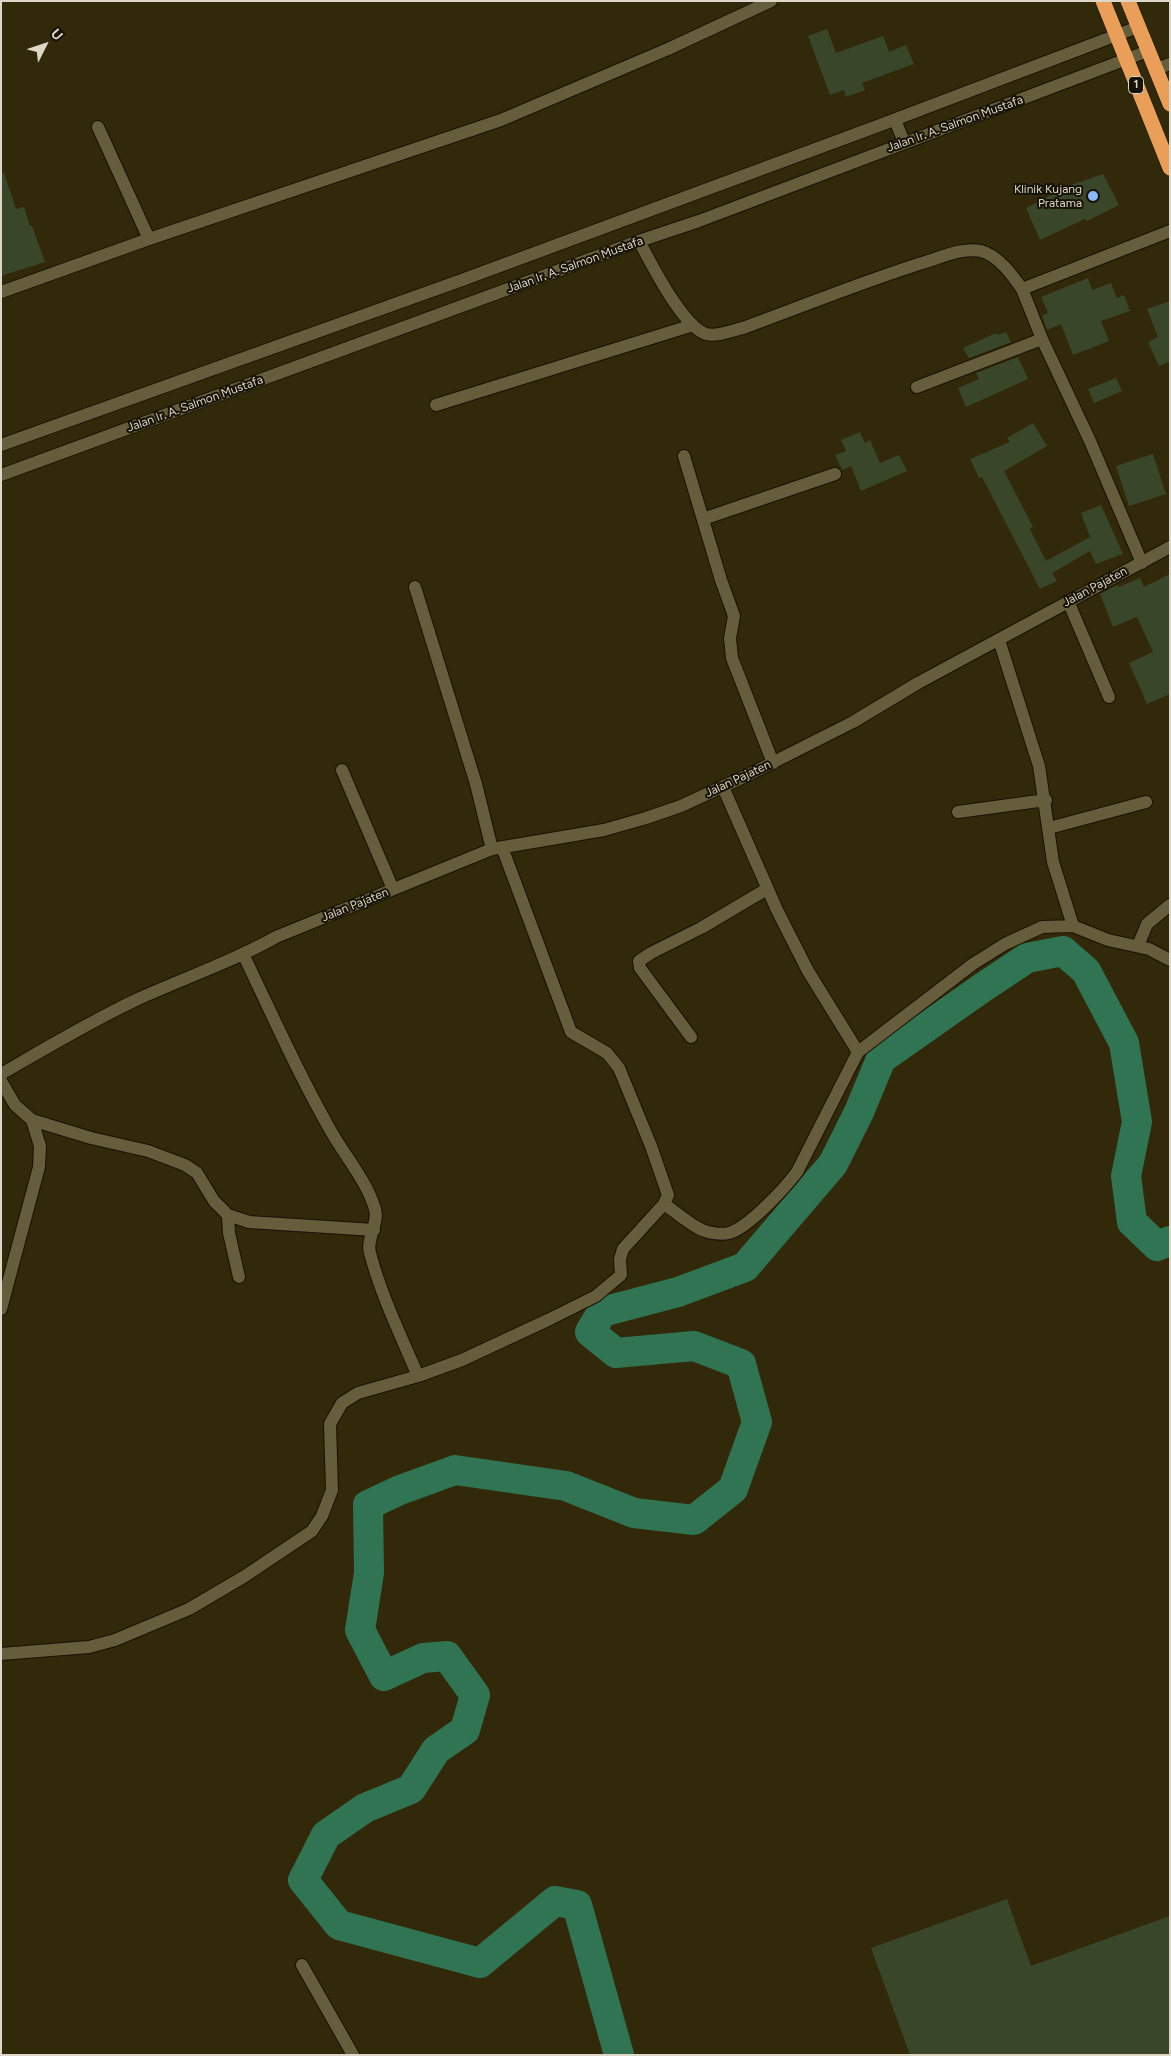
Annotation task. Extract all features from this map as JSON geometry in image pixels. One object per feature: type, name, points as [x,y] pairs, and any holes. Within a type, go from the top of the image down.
[{"type":"highway","name":"1","points":[[1103,1],[1125,60],[1170,168]]},
{"type":"highway","name":"1","points":[[1128,1],[1148,51],[1163,67],[1170,104]]},
{"type":"street","points":[[1,292],[149,239],[500,120],[668,49],[771,1]]},
{"type":"street","name":"Jalan Ir. A. Salmon Mustafa","points":[[1,445],[462,280],[895,120],[1138,27]]},
{"type":"street","name":"Jalan Ir. A. Salmon Mustafa","points":[[1,475],[638,241],[699,221],[1148,51]]},
{"type":"street","points":[[895,120],[904,142]]},
{"type":"street","points":[[98,127],[149,239]]},
{"type":"street","points":[[1022,289],[1170,231]]},
{"type":"street","points":[[638,241],[665,287],[693,325],[708,334],[720,334],[743,328],[886,274],[959,252],[979,251],[989,254],[1013,277],[1022,289],[1142,563]]},
{"type":"street","points":[[436,405],[693,325]]},
{"type":"street","points":[[918,387],[1042,338]]},
{"type":"street","points":[[684,456],[734,616],[730,638],[732,658],[773,763]]},
{"type":"street","points":[[703,520],[834,474]]},
{"type":"street","name":"Jalan Pajaten","points":[[243,954],[276,937],[497,848],[610,828],[672,809],[723,787],[853,722],[918,683],[1170,547]]},
{"type":"street","points":[[1,1654],[89,1647],[144,1629],[189,1609],[287,1550],[312,1531],[332,1490],[330,1424],[342,1404],[358,1393],[418,1376],[462,1360],[596,1296],[621,1275],[620,1259],[623,1249],[664,1204],[668,1195],[651,1146],[619,1068],[608,1053],[571,1032],[497,848],[415,587]]},
{"type":"street","points":[[1068,601],[1109,697]]},
{"type":"street","points":[[999,640],[1030,732],[1039,766],[1046,800],[1054,862],[1073,926]]},
{"type":"street","points":[[342,770],[393,890]]},
{"type":"street","points":[[723,787],[767,889],[808,971],[858,1052]]},
{"type":"street","points":[[958,812],[1046,800]]},
{"type":"street","points":[[1049,828],[1146,802]]},
{"type":"street","points":[[691,1037],[640,968],[639,961],[701,928],[767,889]]},
{"type":"street","points":[[1138,946],[1147,924],[1170,905]]},
{"type":"street","points":[[664,1204],[702,1230],[728,1233],[745,1224],[787,1186],[797,1172],[858,1052],[973,964],[1005,944],[1042,927],[1073,926],[1108,940],[1148,949],[1170,960]]},
{"type":"street","points":[[1,1074],[115,1010],[243,954],[333,1135],[356,1168],[375,1211],[374,1230],[368,1243],[370,1254],[388,1304],[418,1376]]},
{"type":"street","points":[[1,1081],[15,1105],[32,1120],[91,1138],[148,1151],[185,1165],[197,1173],[214,1201],[228,1215],[249,1222],[374,1230]]},
{"type":"street","points":[[1,1310],[39,1167],[40,1146],[32,1120]]},
{"type":"street","points":[[228,1215],[229,1233],[239,1277]]},
{"type":"street","points":[[302,1965],[353,2055]]},
{"type":"building","points":[[827,29],[836,53],[883,36],[889,52],[906,45],[914,64],[862,83],[865,90],[846,97],[844,90],[830,95],[808,36]]},
{"type":"building","points":[[4,173],[16,209],[24,207],[45,262],[1,276],[1,174]]},
{"type":"building","points":[[1103,174],[1119,205],[1087,221],[1085,219],[1040,240],[1026,208],[1071,185]]},
{"type":"building","points":[[1088,278],[1092,290],[1111,283],[1117,298],[1124,295],[1130,311],[1101,321],[1109,341],[1073,355],[1061,324],[1047,330],[1042,316],[1048,313],[1041,297]]},
{"type":"building","points":[[1170,301],[1170,365],[1168,362],[1159,366],[1148,342],[1158,337],[1147,309]]},
{"type":"building","points":[[1006,332],[1011,342],[969,358],[963,348],[996,333],[998,335]]},
{"type":"building","points":[[1018,357],[1028,379],[966,407],[958,388],[979,379],[976,373]]},
{"type":"building","points":[[1116,378],[1122,391],[1094,403],[1088,389]]},
{"type":"building","points":[[1033,423],[1047,446],[1004,471],[1033,527],[1030,529],[1046,561],[1090,537],[1081,513],[1101,505],[1123,554],[1096,564],[1090,551],[1052,573],[1057,581],[1040,589],[982,477],[979,478],[970,459],[1010,442],[1007,438]]},
{"type":"building","points":[[860,432],[865,443],[870,440],[880,463],[899,455],[907,471],[861,491],[851,466],[842,470],[835,455],[846,451],[841,440]]},
{"type":"building","points":[[1153,454],[1166,494],[1129,506],[1116,466]]},
{"type":"building","points":[[1170,574],[1170,694],[1147,704],[1129,663],[1153,652],[1137,617],[1113,627],[1100,594],[1117,585],[1119,587],[1140,578],[1144,587]]},
{"type":"building","points":[[1007,1899],[1031,1966],[1170,1916],[1170,2055],[910,2055],[871,1948]]},
{"type":"waterway","points":[[619,2055],[577,1905],[555,1901],[480,1963],[339,1925],[303,1880],[326,1835],[365,1808],[411,1789],[436,1750],[465,1730],[475,1695],[447,1656],[423,1658],[384,1676],[360,1630],[369,1573],[368,1505],[400,1490],[455,1470],[566,1486],[634,1513],[694,1520],[733,1489],[757,1422],[741,1364],[694,1346],[616,1353],[590,1332],[602,1312],[678,1292],[745,1267],[833,1164],[859,1112],[881,1059],[1027,958],[1063,951],[1086,971],[1124,1043],[1137,1122],[1126,1176],[1132,1222],[1157,1246],[1170,1241]]},
{"type":"place","name":"Klinik Kujang Pratama","points":[[1093,196]]}]
